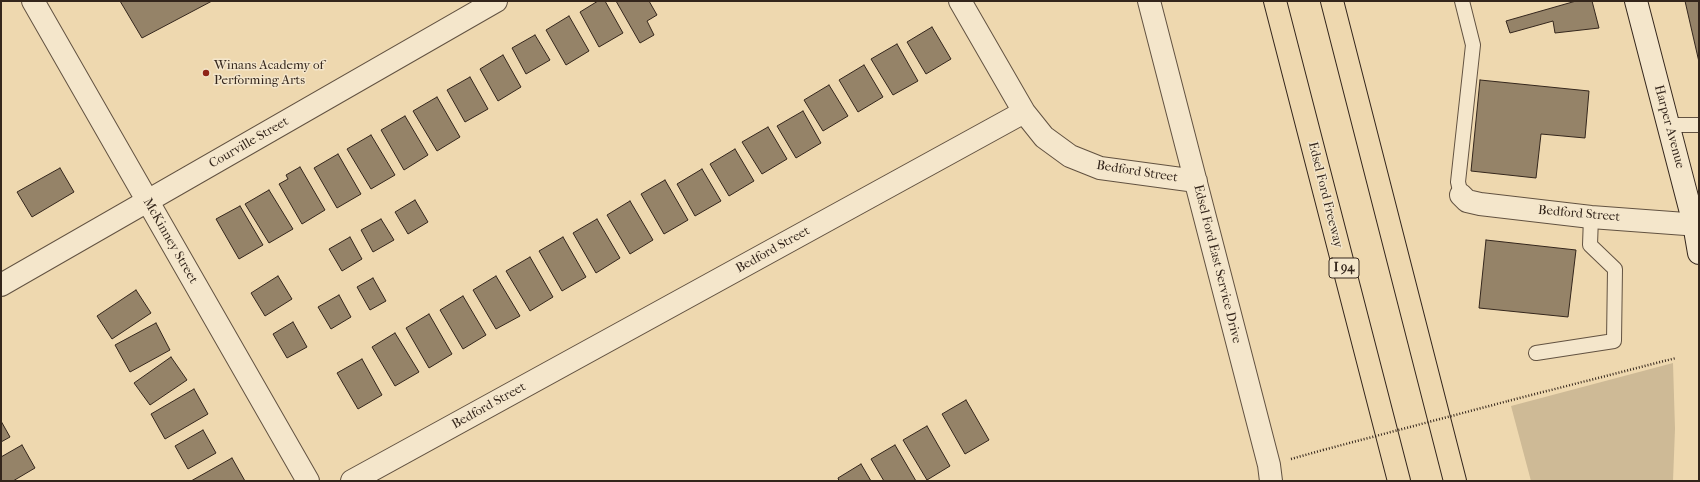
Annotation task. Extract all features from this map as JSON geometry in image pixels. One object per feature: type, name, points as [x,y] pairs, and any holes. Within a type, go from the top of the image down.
[{"type":"highway","name":"Edsel Ford Freeway","points":[[1275,1],[1399,481]]},
{"type":"highway","points":[[1332,1],[1456,481]]},
{"type":"street","name":"McKinney Street","points":[[33,1],[308,481]]},
{"type":"street","name":"Courville Street","points":[[1,284],[496,1]]},
{"type":"street","points":[[960,1],[1024,112]]},
{"type":"street","name":"Edsel Ford East Service Drive","points":[[1149,1],[1270,473]]},
{"type":"street","name":"Harper Avenue","points":[[1636,1],[1668,125],[1696,224],[1699,253]]},
{"type":"street","name":"Bedford Street","points":[[352,481],[1024,112],[1044,137],[1076,159],[1100,168],[1196,181]]},
{"type":"street","name":"Bedford Street","points":[[1461,195],[1467,202],[1591,217],[1696,224]]},
{"type":"lane","points":[[1461,195],[1458,182],[1473,45],[1462,1]]},
{"type":"lane","points":[[1668,125],[1699,125]]},
{"type":"lane","points":[[1536,353],[1614,341],[1615,269],[1590,245],[1591,217]]},
{"type":"path","points":[[1270,473],[1323,450],[1676,358]]},
{"type":"shaded area","points":[[1673,363],[1675,429],[1673,481],[1531,481],[1511,406]]},
{"type":"building","points":[[120,1],[212,1],[142,38]]},
{"type":"building","points":[[598,1],[605,1],[623,33],[599,47],[580,12]]},
{"type":"building","points":[[616,1],[649,1],[657,15],[647,21],[654,35],[640,43]]},
{"type":"building","points":[[1576,1],[1592,1],[1599,28],[1555,33],[1553,21],[1510,33],[1506,21]]},
{"type":"building","points":[[1685,1],[1699,1],[1699,62]]},
{"type":"building","points":[[569,16],[589,51],[566,65],[546,30]]},
{"type":"building","points":[[932,27],[951,59],[926,74],[907,42]]},
{"type":"building","points":[[535,35],[550,60],[526,74],[512,48]]},
{"type":"building","points":[[897,44],[918,81],[893,95],[871,59]]},
{"type":"building","points":[[503,55],[521,87],[498,101],[480,69]]},
{"type":"building","points":[[864,65],[883,97],[858,112],[839,80]]},
{"type":"building","points":[[470,77],[488,109],[465,122],[447,90]]},
{"type":"building","points":[[1480,80],[1589,91],[1585,138],[1541,134],[1536,178],[1471,171]]},
{"type":"building","points":[[829,85],[848,116],[823,131],[804,100]]},
{"type":"building","points":[[437,97],[460,137],[437,151],[413,111]]},
{"type":"building","points":[[803,111],[821,143],[796,158],[777,126]]},
{"type":"building","points":[[405,116],[428,155],[404,170],[381,130]]},
{"type":"building","points":[[768,127],[787,159],[762,174],[742,142]]},
{"type":"building","points":[[371,135],[395,175],[371,189],[347,149]]},
{"type":"building","points":[[735,149],[754,181],[729,196],[710,164]]},
{"type":"building","points":[[338,154],[361,194],[337,208],[314,168]]},
{"type":"building","points":[[300,167],[325,210],[302,224],[279,184],[288,179],[286,175]]},
{"type":"building","points":[[60,168],[74,192],[32,217],[17,192]]},
{"type":"building","points":[[702,169],[721,201],[695,216],[677,184]]},
{"type":"building","points":[[665,180],[688,220],[664,234],[641,194]]},
{"type":"building","points":[[269,190],[293,229],[269,243],[245,204]]},
{"type":"building","points":[[415,200],[428,222],[408,234],[395,212]]},
{"type":"building","points":[[630,201],[653,240],[630,254],[607,215]]},
{"type":"building","points":[[240,206],[263,245],[239,259],[216,219]]},
{"type":"building","points":[[381,219],[394,240],[373,252],[361,230]]},
{"type":"building","points":[[597,219],[620,258],[596,273],[573,233]]},
{"type":"building","points":[[350,237],[362,259],[342,271],[329,249]]},
{"type":"building","points":[[563,237],[586,277],[562,291],[539,251]]},
{"type":"building","points":[[1486,240],[1576,250],[1568,317],[1479,308]]},
{"type":"building","points":[[530,257],[553,297],[530,311],[506,271]]},
{"type":"building","points":[[278,276],[292,299],[265,316],[251,293]]},
{"type":"building","points":[[496,276],[520,316],[496,329],[473,290]]},
{"type":"building","points":[[373,278],[386,301],[370,310],[357,287]]},
{"type":"building","points":[[136,290],[151,313],[112,339],[97,316]]},
{"type":"building","points":[[339,295],[351,317],[331,329],[318,307]]},
{"type":"building","points":[[463,296],[486,335],[463,349],[440,310]]},
{"type":"building","points":[[429,314],[452,354],[429,368],[406,328]]},
{"type":"building","points":[[293,322],[307,347],[287,358],[273,334]]},
{"type":"building","points":[[156,323],[170,350],[130,372],[115,345]]},
{"type":"building","points":[[395,333],[419,372],[395,386],[372,347]]},
{"type":"building","points":[[171,357],[187,380],[150,405],[134,383]]},
{"type":"building","points":[[362,359],[382,395],[358,409],[337,373]]},
{"type":"building","points":[[194,389],[208,414],[165,439],[151,414]]},
{"type":"building","points":[[966,400],[989,440],[965,454],[942,414]]},
{"type":"building","points":[[1,421],[10,437],[1,442]]},
{"type":"building","points":[[927,426],[950,466],[927,480],[903,440]]},
{"type":"building","points":[[203,430],[216,453],[188,469],[175,446]]},
{"type":"building","points":[[22,445],[35,468],[13,481],[1,481],[1,457]]},
{"type":"building","points":[[895,445],[916,481],[884,481],[871,459]]},
{"type":"building","points":[[232,458],[245,481],[191,481]]},
{"type":"building","points":[[861,464],[871,481],[839,481],[838,478]]},
{"type":"place","name":"Winans Academy of Performing Arts","points":[[206,73]]}]
